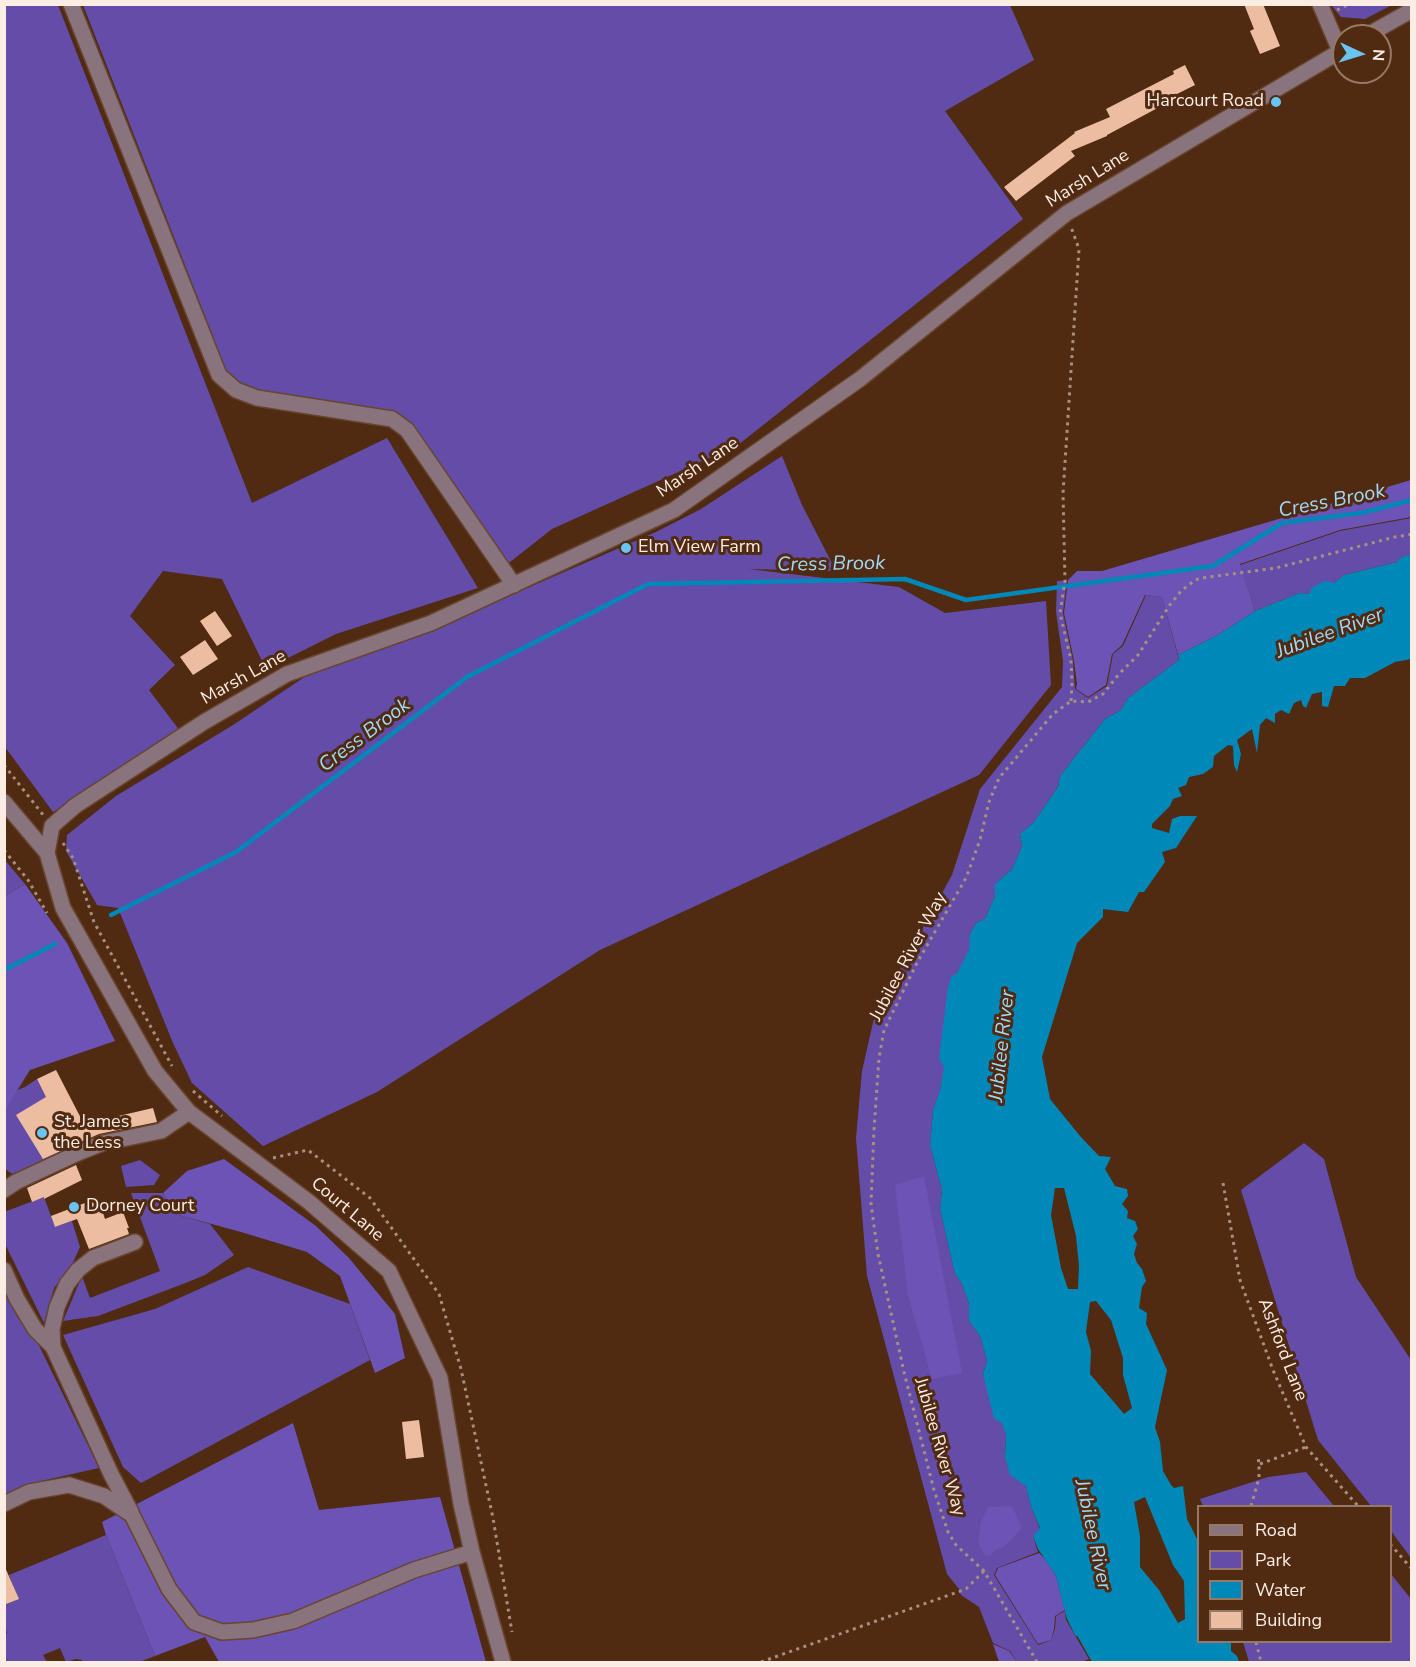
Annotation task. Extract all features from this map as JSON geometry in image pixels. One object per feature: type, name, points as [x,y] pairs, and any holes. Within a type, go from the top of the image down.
[{"type":"street","points":[[71,4],[219,375],[236,390],[257,398],[392,418],[407,430],[514,585]]},
{"type":"street","points":[[1320,4],[1332,29]]},
{"type":"street","points":[[1387,24],[1412,10]]},
{"type":"street","name":"Marsh Lane","points":[[47,853],[52,826],[75,806],[204,722],[287,674],[431,623],[674,510],[860,380],[1067,213],[1332,56]]},
{"type":"street","points":[[4,802],[47,853]]},
{"type":"street","name":"Court Lane","points":[[47,853],[63,908],[155,1071],[189,1112],[309,1202],[388,1270],[440,1378],[471,1552],[503,1662]]},
{"type":"street","points":[[10,1186],[103,1143],[160,1131],[189,1112]]},
{"type":"street","points":[[135,1242],[93,1258],[78,1270],[57,1307],[52,1329],[53,1347],[111,1474],[169,1589],[194,1622],[222,1632],[253,1630],[294,1621],[414,1570],[471,1552]]},
{"type":"street","points":[[4,1270],[34,1329],[53,1347]]},
{"type":"street","points":[[4,1503],[30,1492],[69,1485],[104,1496],[132,1515]]},
{"type":"path","points":[[1067,213],[1079,249],[1063,493],[1065,581],[1060,613],[1071,660],[1071,701]]},
{"type":"path","name":"Jubilee River Way","points":[[1038,1662],[984,1571],[956,1545],[948,1532],[934,1490],[904,1372],[878,1254],[872,1204],[874,1130],[879,1058],[884,1030],[918,962],[966,878],[980,840],[989,802],[999,778],[1053,714],[1071,701],[1088,702],[1103,694],[1138,655],[1181,591],[1195,580],[1202,578],[1276,568],[1412,534]]},
{"type":"path","name":"Ashford Lane","points":[[1223,1183],[1240,1280],[1273,1370],[1306,1447],[1357,1505]]},
{"type":"path","points":[[1259,1464],[1306,1447]]},
{"type":"path","points":[[1251,1505],[1259,1478],[1258,1457]]},
{"type":"path","points":[[1392,1546],[1412,1569]]},
{"type":"path","points":[[760,1662],[966,1589],[984,1571]]},
{"type":"path","points":[[1256,1643],[1261,1662]]},
{"type":"green space","points":[[4,5],[58,5],[252,503],[387,438],[478,588],[336,634],[266,669],[222,579],[163,571],[130,616],[175,665],[149,690],[180,731],[53,812],[5,747]]},
{"type":"green space","points":[[83,5],[1010,5],[1034,60],[945,111],[1023,219],[738,445],[552,529],[505,566],[400,420],[232,385]]},
{"type":"green space","points":[[1331,5],[1392,5],[1365,19],[1341,17]]},
{"type":"green space","points":[[782,456],[802,505],[836,571],[749,569],[899,587],[945,613],[1046,601],[1051,685],[979,775],[600,950],[377,1092],[263,1146],[192,1083],[173,1043],[118,908],[97,905],[66,851],[67,835],[116,796],[233,725],[306,676],[486,606],[656,532],[701,509]]},
{"type":"green space","points":[[1411,518],[1411,554],[1397,562],[1344,575],[1334,583],[1309,594],[1300,593],[1255,611],[1240,565],[1340,531]]},
{"type":"green space","points":[[1067,580],[1063,613],[1073,661],[1075,689],[1088,698],[1107,686],[1113,654],[1123,646],[1146,595],[1162,597],[1179,660],[1128,698],[1121,710],[1105,719],[1060,776],[1058,787],[1033,823],[1020,834],[1022,846],[1012,869],[995,884],[995,896],[985,919],[976,923],[970,934],[970,950],[957,973],[945,1066],[933,1110],[930,1145],[942,1190],[940,1209],[955,1274],[962,1284],[969,1304],[969,1321],[980,1336],[987,1361],[983,1374],[1006,1434],[1005,1457],[1026,1486],[1040,1529],[1033,1536],[1038,1552],[997,1568],[994,1575],[1038,1645],[1051,1640],[1056,1616],[1065,1611],[1066,1620],[1089,1659],[1081,1662],[1017,1662],[1010,1651],[993,1643],[979,1607],[961,1595],[947,1574],[867,1276],[856,1138],[862,1071],[875,1014],[952,875],[980,789],[1062,687],[1063,661],[1056,612],[1057,581]]},
{"type":"green space","points":[[4,859],[25,884],[5,896],[4,896]]},
{"type":"green space","points":[[37,1079],[72,1148],[17,1177],[5,1169],[5,1095]]},
{"type":"green space","points":[[1304,1143],[1324,1159],[1356,1277],[1411,1360],[1411,1558],[1392,1532],[1392,1505],[1370,1505],[1318,1440],[1241,1190]]},
{"type":"green space","points":[[140,1160],[160,1175],[154,1185],[126,1187],[121,1166]]},
{"type":"green space","points":[[131,1193],[163,1193],[175,1214],[210,1224],[234,1255],[205,1275],[183,1284],[98,1316],[63,1321],[82,1276],[90,1298],[160,1271]]},
{"type":"green space","points":[[44,1197],[55,1227],[72,1221],[80,1247],[70,1269],[54,1288],[44,1323],[5,1244],[4,1212]]},
{"type":"green space","points":[[248,1267],[350,1304],[370,1360],[141,1483],[123,1467],[63,1335],[155,1309]]},
{"type":"green space","points":[[4,1274],[99,1468],[41,1481],[5,1501]]},
{"type":"green space","points":[[1306,1472],[1333,1505],[1203,1505],[1200,1499],[1268,1477]]},
{"type":"green space","points":[[106,1535],[155,1656],[139,1662],[82,1662],[76,1659],[66,1662],[60,1648],[43,1655],[47,1662],[5,1662],[4,1635],[7,1633],[5,1605],[18,1599],[9,1575]]},
{"type":"green space","points":[[1392,1575],[1411,1599],[1411,1662],[1249,1662],[1243,1643],[1392,1643]]},
{"type":"shaded area","points":[[1411,480],[1411,517],[1340,530],[1240,564],[1255,611],[1218,635],[1178,655],[1162,597],[1145,595],[1122,645],[1112,654],[1106,685],[1088,697],[1076,689],[1074,661],[1064,613],[1068,580],[1077,571],[1102,571]]},
{"type":"shaded area","points":[[25,884],[67,943],[115,1041],[30,1070],[5,1110],[5,896]]},
{"type":"shaded area","points":[[224,1159],[316,1226],[349,1258],[395,1314],[405,1358],[375,1373],[340,1276],[307,1252],[175,1214],[163,1193],[187,1171]]},
{"type":"shaded area","points":[[924,1176],[962,1373],[932,1379],[908,1295],[895,1185]]},
{"type":"shaded area","points":[[293,1423],[319,1510],[440,1497],[486,1662],[219,1662],[205,1637],[155,1656],[102,1522]]},
{"type":"shaded area","points":[[1012,1506],[1022,1528],[1004,1547],[995,1550],[989,1556],[984,1555],[978,1542],[981,1522],[988,1507]]},
{"type":"shaded area","points":[[1039,1553],[1056,1576],[1065,1610],[1055,1616],[1051,1640],[1038,1644],[995,1575],[998,1568]]},
{"type":"shaded area","points":[[993,1644],[1009,1651],[1017,1662],[999,1662]]},
{"type":"water","name":"Jubilee River","points":[[1411,554],[1411,659],[1395,662],[1365,678],[1350,678],[1345,686],[1334,686],[1328,707],[1322,706],[1322,692],[1312,694],[1306,708],[1301,700],[1294,703],[1289,714],[1281,710],[1275,714],[1275,723],[1266,718],[1260,725],[1257,753],[1252,729],[1237,740],[1241,754],[1237,772],[1234,765],[1233,746],[1228,745],[1214,756],[1213,767],[1203,774],[1189,777],[1186,785],[1178,788],[1182,796],[1173,799],[1170,806],[1152,824],[1152,828],[1169,833],[1172,819],[1180,816],[1197,816],[1176,848],[1162,852],[1165,862],[1144,892],[1139,892],[1128,912],[1103,909],[1103,917],[1077,943],[1042,1057],[1050,1099],[1099,1156],[1111,1157],[1105,1169],[1115,1186],[1127,1189],[1128,1196],[1122,1204],[1128,1211],[1127,1218],[1135,1221],[1138,1229],[1133,1236],[1137,1244],[1134,1254],[1146,1281],[1142,1287],[1139,1308],[1147,1313],[1146,1324],[1167,1370],[1155,1427],[1160,1442],[1163,1471],[1174,1488],[1183,1486],[1187,1519],[1197,1539],[1197,1643],[1231,1643],[1231,1651],[1237,1656],[1239,1662],[1092,1662],[1067,1619],[1056,1576],[1038,1549],[1033,1536],[1040,1528],[1031,1507],[1026,1486],[1010,1475],[1005,1457],[1006,1434],[1001,1422],[994,1419],[983,1374],[987,1361],[980,1336],[969,1321],[969,1304],[962,1284],[955,1274],[940,1209],[942,1190],[930,1145],[933,1110],[940,1090],[944,1067],[939,1058],[951,977],[957,973],[969,950],[970,934],[976,923],[985,919],[995,896],[995,884],[1012,869],[1022,846],[1020,834],[1033,823],[1058,787],[1060,776],[1105,719],[1121,710],[1128,698],[1179,660],[1178,655],[1218,635],[1255,611],[1300,593],[1309,594],[1312,588],[1324,581],[1334,583],[1344,575],[1397,562],[1400,558]],"holes":[[[1055,1188],[1064,1188],[1076,1236],[1079,1266],[1078,1289],[1068,1289],[1061,1268],[1051,1215]],[[1096,1301],[1111,1320],[1123,1358],[1123,1375],[1132,1408],[1124,1414],[1090,1374],[1091,1351],[1086,1332],[1090,1302]],[[1145,1497],[1173,1565],[1184,1581],[1185,1619],[1178,1623],[1159,1590],[1140,1567],[1140,1536],[1134,1502]]]},
{"type":"building","points":[[1244,4],[1263,4],[1280,46],[1260,54],[1250,31],[1254,29]]},
{"type":"building","points":[[1185,65],[1195,85],[1165,100],[1167,103],[1107,136],[1071,151],[1075,156],[1016,201],[1004,187],[1074,132],[1110,117],[1106,109],[1174,74],[1173,71]]},
{"type":"building","points":[[215,611],[232,636],[217,646],[200,621]]},
{"type":"building","points":[[205,640],[218,659],[193,675],[180,657]]},
{"type":"building","points":[[56,1070],[84,1124],[153,1108],[157,1122],[99,1134],[43,1159],[16,1115],[46,1097],[37,1079]]},
{"type":"building","points":[[76,1165],[82,1180],[44,1199],[44,1197],[32,1202],[27,1188]]},
{"type":"building","points":[[98,1198],[105,1219],[123,1212],[129,1234],[89,1249],[77,1219],[55,1227],[51,1216]]},
{"type":"building","points":[[419,1420],[424,1457],[406,1459],[402,1422]]},
{"type":"building","points":[[4,1565],[19,1599],[4,1605]]},
{"type":"waterway","name":"Cress Brook","points":[[111,915],[236,852],[467,677],[648,584],[905,579],[966,600],[1213,566],[1282,523],[1361,513],[1412,500]]},
{"type":"waterway","name":"Cress Brook","points":[[4,970],[55,944]]},
{"type":"place","name":"Harcourt Road","points":[[1276,102]]},
{"type":"place","name":"Elm View Farm","points":[[626,548]]},
{"type":"place","name":"St. James the Less","points":[[42,1133]]},
{"type":"place","name":"Dorney Court","points":[[74,1207]]}]
